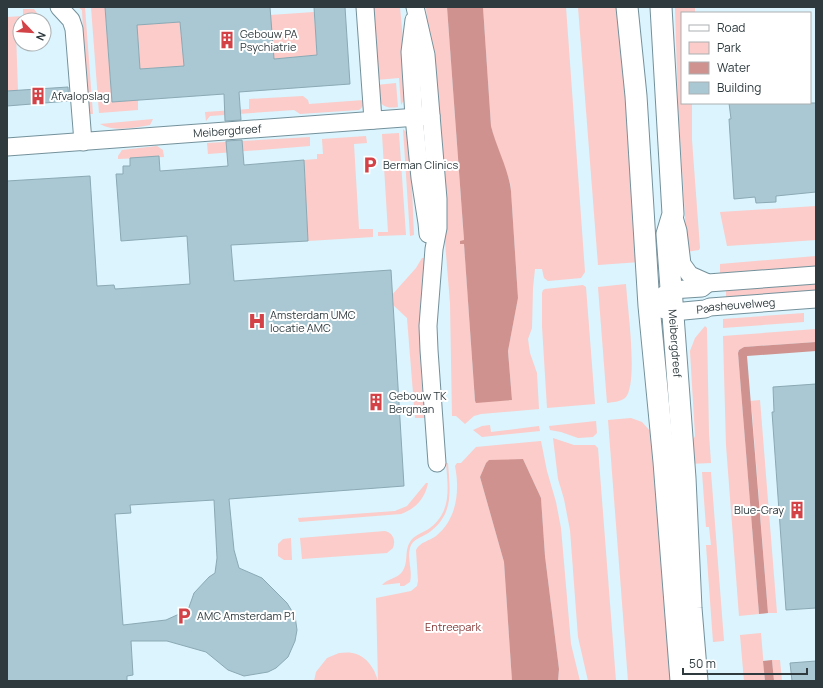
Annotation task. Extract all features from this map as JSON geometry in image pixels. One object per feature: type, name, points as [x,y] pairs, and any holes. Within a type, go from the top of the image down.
[{"type":"main road","name":"Meibergdreef","points":[[627,7],[636,104],[649,306],[664,462],[681,681]]},
{"type":"main road","name":"Meibergdreef","points":[[661,7],[673,214],[667,234],[685,478],[691,608],[697,681]]},
{"type":"street","points":[[60,7],[71,20],[74,29],[82,142]]},
{"type":"street","points":[[365,7],[373,120]]},
{"type":"street","points":[[415,7],[426,55],[438,199],[438,228],[434,249],[428,326],[437,462]]},
{"type":"street","points":[[415,7],[410,52],[414,117],[420,178],[427,222],[428,242],[434,249]]},
{"type":"street","name":"Meibergdreef","points":[[7,147],[431,116]]},
{"type":"street","name":"Paasheuvelweg","points":[[673,214],[678,231],[682,264],[690,275],[708,283],[816,275]]},
{"type":"street","name":"Paasheuvelweg","points":[[671,290],[702,288],[708,283]]},
{"type":"street","points":[[649,306],[671,290]]},
{"type":"street","name":"Paasheuvelweg","points":[[649,306],[673,312],[705,309],[710,307],[816,299]]},
{"type":"green space","points":[[78,7],[85,7],[93,114],[89,114],[87,110],[82,10]]},
{"type":"green space","points":[[91,7],[105,7],[112,102],[138,100],[138,110],[99,113]]},
{"type":"green space","points":[[370,7],[400,7],[408,94],[401,105],[399,78],[376,80]]},
{"type":"green space","points":[[426,7],[447,7],[464,241],[460,241],[460,243],[464,243],[475,402],[512,400],[508,351],[518,298],[510,182],[491,126],[483,7],[566,7],[585,272],[581,278],[548,281],[544,278],[542,269],[535,269],[532,328],[528,339],[530,353],[537,373],[539,409],[481,414],[474,416],[465,424],[456,416],[452,416],[450,303]]},
{"type":"green space","points":[[578,7],[620,7],[640,262],[598,265]]},
{"type":"green space","points":[[675,7],[695,7],[695,12],[681,12],[681,104],[692,104],[692,140],[700,248],[699,250],[686,252],[685,215],[678,106]]},
{"type":"green space","points":[[23,9],[34,9],[36,12],[23,12]]},
{"type":"green space","points":[[314,12],[317,55],[274,59],[270,15]]},
{"type":"green space","points":[[7,17],[12,17],[12,52],[17,52],[18,91],[7,91]]},
{"type":"green space","points":[[180,22],[184,66],[140,69],[137,25]]},
{"type":"green space","points":[[396,83],[398,107],[387,107],[381,103],[379,99],[376,85]]},
{"type":"green space","points":[[303,96],[308,100],[309,104],[364,100],[364,102],[363,106],[359,110],[300,114],[294,110],[210,116],[206,121],[205,112],[249,109],[249,99]]},
{"type":"green space","points":[[153,119],[150,125],[131,128],[118,129],[100,124]]},
{"type":"green space","points":[[403,129],[409,135],[410,142],[414,235],[410,236]]},
{"type":"green space","points":[[399,133],[406,235],[378,236],[378,232],[388,232],[382,134]]},
{"type":"green space","points":[[366,136],[367,143],[354,144],[359,229],[373,229],[373,237],[308,241],[304,160],[317,159],[317,154],[323,154],[322,139]]},
{"type":"green space","points":[[310,137],[310,146],[208,154],[207,143]]},
{"type":"green space","points":[[157,146],[163,150],[164,157],[118,159],[118,156],[122,150]]},
{"type":"green space","points":[[816,206],[816,240],[727,246],[720,212]]},
{"type":"green space","points":[[816,256],[816,266],[720,273],[720,264]]},
{"type":"green space","points":[[422,258],[425,258],[420,330],[421,374],[425,418],[415,418],[407,318],[392,304],[391,296],[416,268]]},
{"type":"green space","points":[[816,283],[816,295],[726,301],[726,290]]},
{"type":"green space","points":[[626,284],[632,361],[631,378],[629,390],[625,398],[619,401],[607,403],[598,287]]},
{"type":"green space","points":[[583,285],[586,287],[595,404],[547,408],[542,326],[542,293],[545,289]]},
{"type":"green space","points":[[804,313],[804,322],[723,328],[723,319]]},
{"type":"green space","points":[[705,326],[707,328],[711,463],[688,464],[688,450],[695,436],[690,351],[695,338]]},
{"type":"green space","points":[[816,329],[816,342],[744,347],[739,350],[738,353],[759,614],[739,616],[726,445],[723,336]]},
{"type":"green space","points":[[760,400],[777,613],[768,613],[750,401]]},
{"type":"green space","points":[[631,418],[642,422],[651,432],[678,681],[628,681],[608,420]]},
{"type":"green space","points":[[596,421],[597,433],[593,437],[578,438],[550,430],[549,426]]},
{"type":"green space","points":[[490,425],[491,432],[539,426],[540,431],[482,437],[473,430],[482,426]]},
{"type":"green space","points":[[553,438],[574,445],[595,445],[598,448],[616,681],[588,681],[578,637],[570,530],[564,499],[558,479]]},
{"type":"green space","name":"Entreepark","points":[[541,441],[561,528],[571,644],[580,681],[558,681],[559,669],[545,556],[541,498],[523,459],[486,463],[480,477],[504,562],[512,681],[378,681],[376,598],[411,591],[417,586],[416,550],[420,545],[436,536],[443,529],[453,513],[457,495],[455,466],[457,463],[461,463],[476,447]]},
{"type":"green space","points":[[446,463],[448,463],[450,492],[447,509],[444,517],[438,524],[428,533],[415,540],[411,545],[409,554],[411,573],[410,582],[404,586],[400,586],[400,583],[382,585],[402,572],[410,542],[416,536],[430,528],[442,514],[445,507],[448,490]]},
{"type":"green space","points":[[702,472],[711,472],[724,641],[713,642],[706,545],[711,545],[709,527],[706,527]]},
{"type":"green space","points":[[426,483],[428,483],[427,489],[419,503],[401,514],[299,522],[298,518],[395,511],[407,506]]},
{"type":"green space","points":[[385,531],[392,535],[394,542],[393,548],[387,553],[302,559],[300,538]]},
{"type":"green space","points":[[291,538],[292,560],[284,560],[278,556],[278,544],[283,539]]},
{"type":"green space","points":[[761,633],[765,681],[744,681],[740,635]]},
{"type":"green space","points":[[339,653],[357,654],[362,657],[372,667],[378,681],[314,681],[316,672],[327,658]]},
{"type":"green space","points":[[772,660],[780,660],[782,681],[774,681]]},
{"type":"water","points":[[447,7],[483,7],[491,126],[508,175],[511,191],[518,298],[508,351],[512,400],[476,403],[475,401],[464,244],[460,244],[460,241],[464,240]]},
{"type":"water","points":[[816,342],[816,351],[747,356],[768,613],[759,614],[738,353],[739,350],[744,347]]},
{"type":"water","points":[[523,459],[541,498],[545,556],[559,669],[558,681],[512,681],[504,562],[480,477],[486,463],[489,460]]},
{"type":"water","points":[[772,660],[774,681],[765,681],[763,661]]},
{"type":"building","name":"Gebouw PA Psychiatrie","points":[[105,7],[270,7],[274,59],[317,55],[314,7],[345,7],[350,84],[239,92],[241,120],[225,121],[224,94],[112,102]],"holes":[[[180,22],[184,66],[140,69],[137,25]]]},
{"type":"building","name":"Afvalopslag","points":[[68,87],[69,101],[7,106],[7,91]]},
{"type":"building","points":[[816,103],[816,192],[776,196],[776,202],[756,203],[755,197],[734,199],[729,119],[731,119],[729,104]]},
{"type":"building","name":"Amsterdam UMC locatie AMC","points":[[242,140],[244,165],[304,160],[308,241],[231,245],[234,281],[391,270],[404,486],[229,499],[234,550],[239,568],[262,578],[287,603],[295,616],[297,630],[295,641],[288,657],[276,668],[268,672],[244,676],[228,670],[206,652],[167,641],[131,641],[133,675],[127,676],[127,681],[7,681],[7,181],[90,176],[97,286],[114,285],[115,289],[190,284],[187,236],[121,241],[116,174],[123,174],[123,166],[130,166],[130,158],[159,156],[160,171],[228,166],[226,141]],"holes":[[[214,500],[217,558],[215,573],[209,577],[194,593],[188,610],[166,620],[123,625],[115,514],[131,513],[130,505]]]},
{"type":"building","name":"Blue-Gray","points":[[816,384],[816,608],[786,610],[772,412],[774,412],[773,387]]},
{"type":"building","points":[[816,661],[816,681],[792,681],[790,663]]},
{"type":"place","name":"Gebouw PA Psychiatrie","points":[[227,40]]},
{"type":"place","name":"Afvalopslag","points":[[38,96]]},
{"type":"place","name":"Berman Clinics","points":[[370,165]]},
{"type":"place","name":"Amsterdam UMC locatie AMC","points":[[257,321]]},
{"type":"place","name":"Gebouw TK Bergman","points":[[376,402]]},
{"type":"place","name":"Blue-Gray","points":[[797,510]]},
{"type":"place","name":"AMC Amsterdam P1","points":[[184,616]]}]
